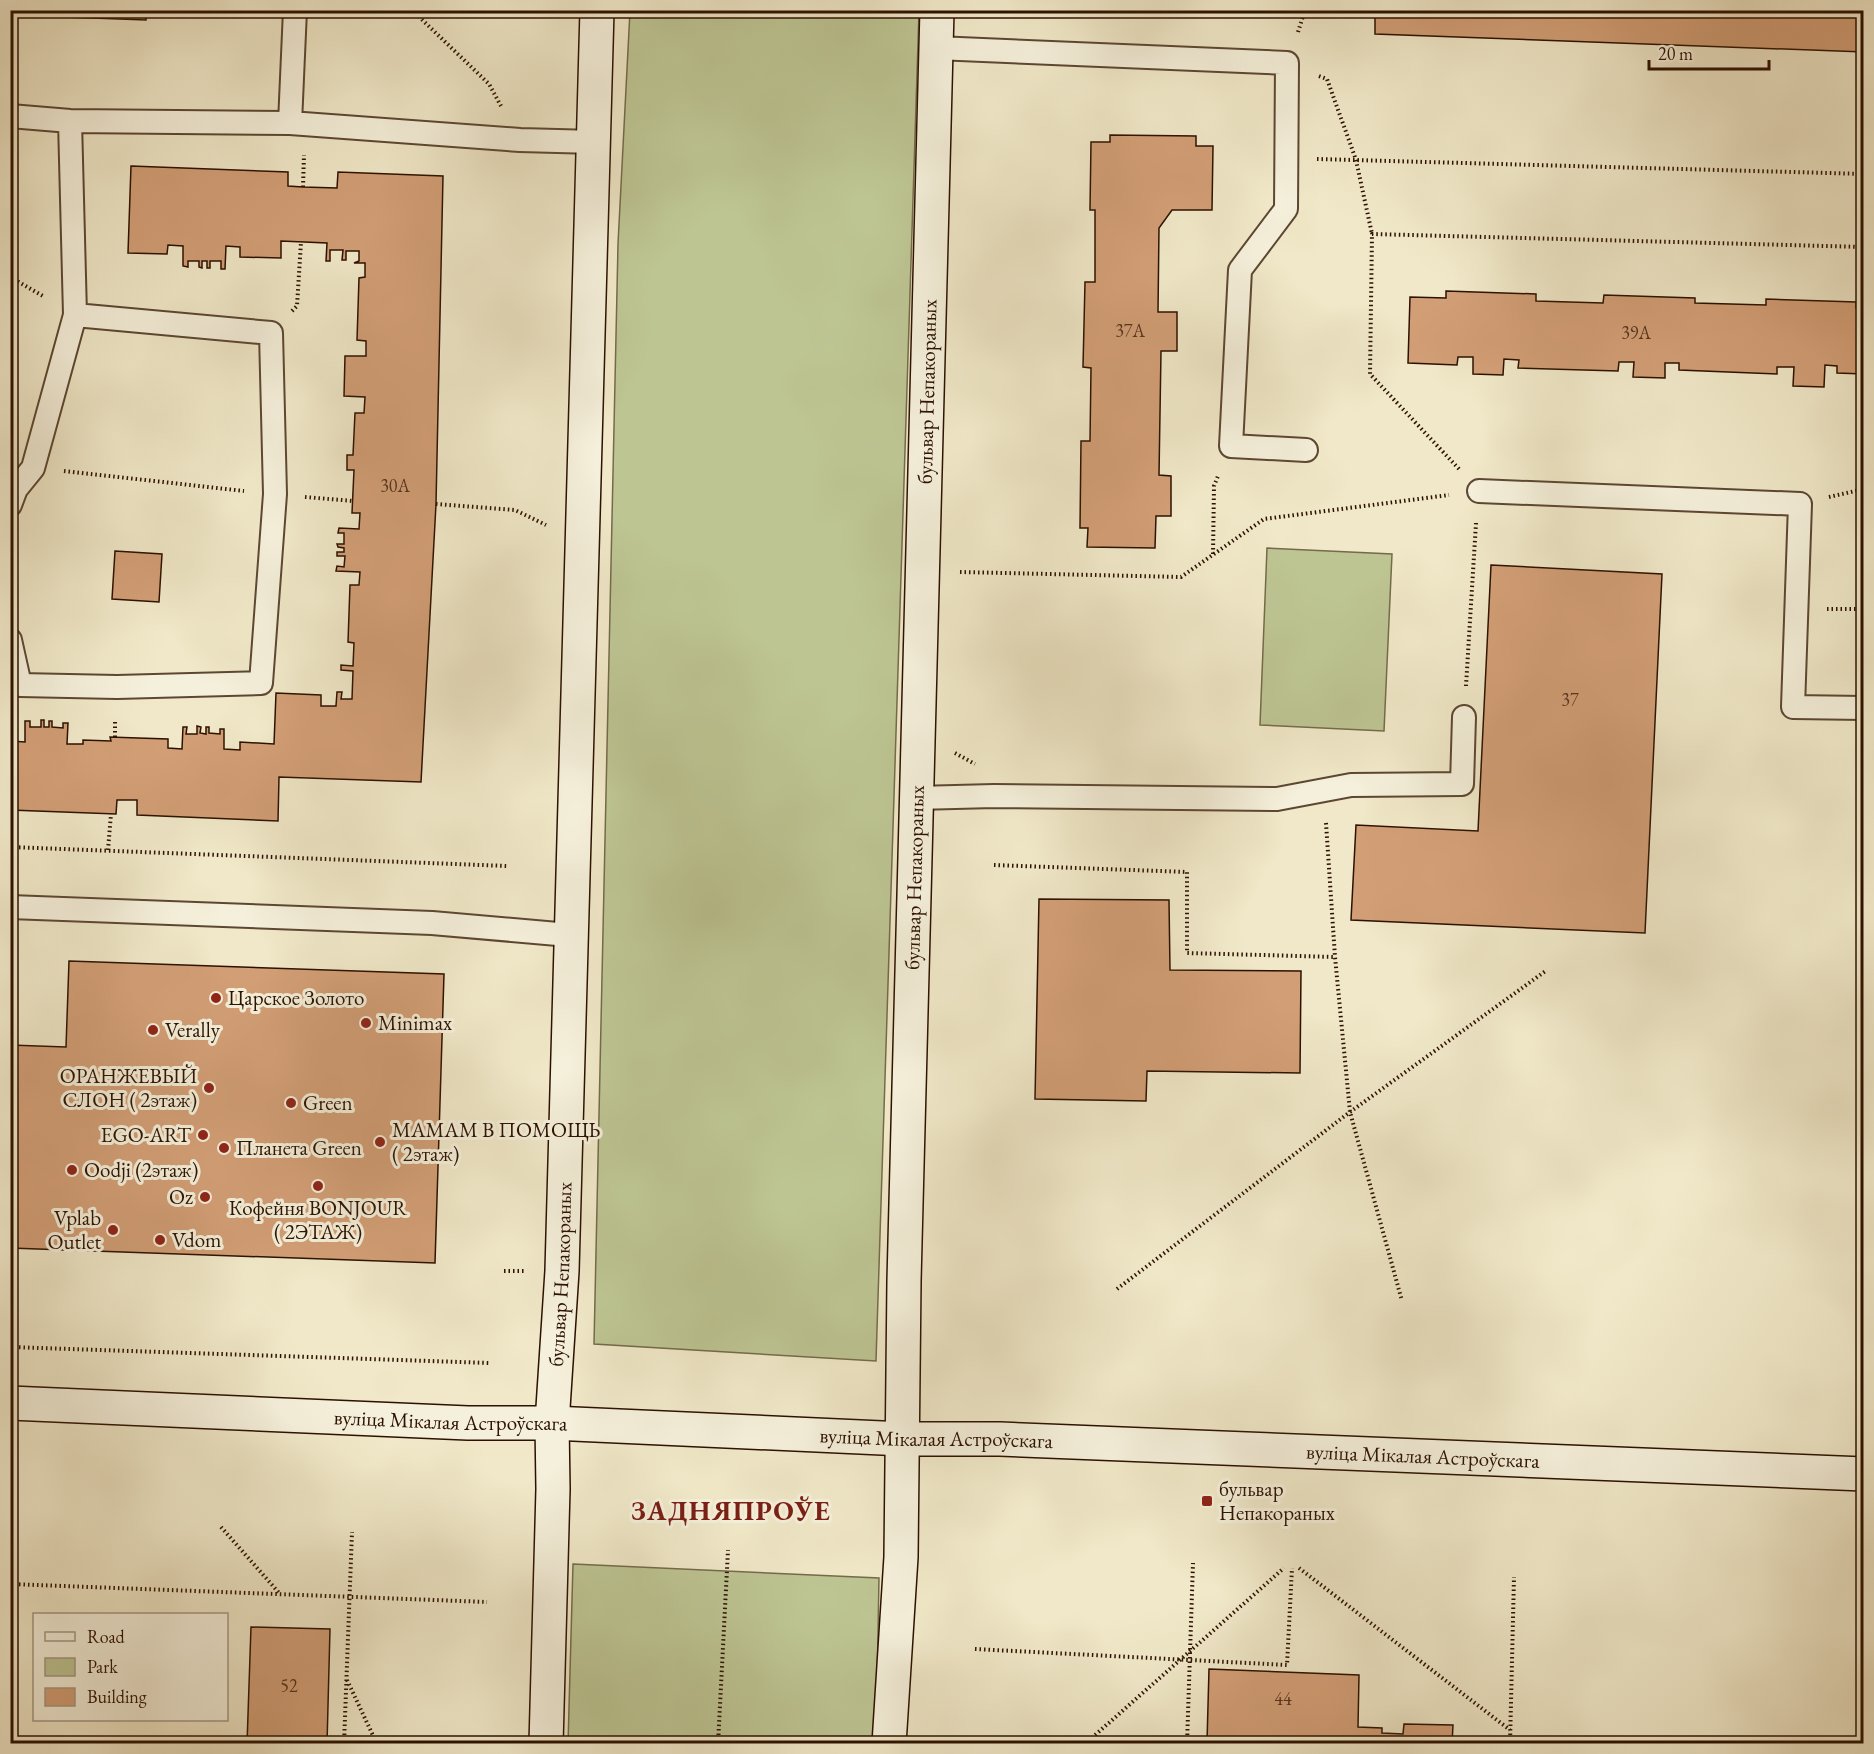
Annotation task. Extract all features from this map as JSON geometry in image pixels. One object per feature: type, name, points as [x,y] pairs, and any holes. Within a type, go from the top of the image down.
[{"type":"main road","name":"бульвар Непакораных","points":[[546,1743],[553,1490],[552,1423],[562,1271],[569,935],[595,142],[597,10]]},
{"type":"main road","name":"бульвар Непакораных","points":[[889,1743],[901,1557],[904,1281],[937,10]]},
{"type":"main road","name":"вуліца Мікалая Астроўскага","points":[[10,1403],[468,1423],[552,1423],[904,1439],[1000,1440],[1863,1474]]},
{"type":"lane","points":[[290,123],[295,10]]},
{"type":"lane","points":[[936,48],[1287,63],[1286,209],[1240,270],[1231,446],[1306,450]]},
{"type":"lane","points":[[10,116],[70,121],[290,123],[520,140],[595,142]]},
{"type":"lane","points":[[12,495],[33,468],[75,315],[70,121]]},
{"type":"lane","points":[[10,640],[20,685],[117,687],[261,683],[275,494],[272,333],[75,315]]},
{"type":"lane","points":[[1479,491],[1800,504],[1793,707],[1863,708]]},
{"type":"lane","points":[[916,798],[994,796],[1277,799],[1351,785],[1462,784],[1464,717]]},
{"type":"lane","points":[[10,907],[432,923],[569,935]]},
{"type":"path","points":[[412,10],[489,84],[520,140]]},
{"type":"path","points":[[1287,63],[1327,79],[1356,160],[1372,234],[1370,374],[1479,491],[1464,717]]},
{"type":"path","points":[[1286,158],[1863,174]]},
{"type":"path","points":[[1372,234],[1863,247]]},
{"type":"path","points":[[272,333],[297,306],[301,242]]},
{"type":"path","points":[[1213,555],[1214,486],[1231,446]]},
{"type":"path","points":[[33,468],[353,501]]},
{"type":"path","points":[[921,570],[1001,574],[1181,577],[1264,519],[1479,491]]},
{"type":"path","points":[[436,504],[515,510],[582,543]]},
{"type":"path","points":[[1323,790],[1335,957],[1350,1113],[1401,1300]]},
{"type":"path","points":[[108,850],[111,814]]},
{"type":"path","points":[[10,847],[507,866]]},
{"type":"path","points":[[994,865],[1187,872],[1187,953],[1335,957]]},
{"type":"path","points":[[1117,1289],[1350,1113],[1547,970]]},
{"type":"path","points":[[10,1347],[490,1363]]},
{"type":"path","points":[[221,1527],[281,1594]]},
{"type":"path","points":[[344,1743],[352,1532]]},
{"type":"path","points":[[718,1743],[728,1550]]},
{"type":"path","points":[[1187,1743],[1193,1563]]},
{"type":"path","points":[[1085,1743],[1284,1568]]},
{"type":"path","points":[[975,1649],[1287,1665],[1292,1568]]},
{"type":"path","points":[[1299,1568],[1510,1730]]},
{"type":"path","points":[[1510,1743],[1514,1577]]},
{"type":"path","points":[[10,1584],[487,1602]]},
{"type":"path","points":[[346,1679],[377,1743]]},
{"type":"green space","points":[[630,11],[919,11],[876,1361],[594,1344],[618,244]]},
{"type":"green space","points":[[1267,548],[1392,554],[1384,731],[1260,725]]},
{"type":"green space","points":[[573,1564],[879,1578],[876,1743],[568,1744]]},
{"type":"building","points":[[10,10],[169,10],[169,15],[146,14],[146,20],[10,15]]},
{"type":"building","points":[[1375,10],[1864,10],[1864,52],[1375,34]]},
{"type":"building","points":[[1110,135],[1196,136],[1196,146],[1213,146],[1212,210],[1172,210],[1159,228],[1158,312],[1177,312],[1177,351],[1161,351],[1159,475],[1171,476],[1171,516],[1156,516],[1155,548],[1087,547],[1088,528],[1080,528],[1081,441],[1090,441],[1091,368],[1083,367],[1085,282],[1095,282],[1095,210],[1090,210],[1091,142],[1110,142]]},
{"type":"building","points":[[131,166],[288,172],[288,186],[303,187],[337,188],[338,172],[443,176],[436,504],[421,782],[279,777],[278,821],[137,815],[137,800],[117,800],[116,814],[10,810],[10,741],[25,742],[25,721],[30,721],[30,727],[41,727],[41,720],[44,720],[44,727],[49,727],[49,721],[52,721],[52,727],[63,728],[63,723],[68,723],[67,744],[83,744],[83,740],[111,741],[110,737],[168,739],[168,748],[182,749],[183,727],[187,727],[186,734],[197,734],[197,726],[201,727],[200,733],[206,734],[206,727],[209,727],[209,733],[220,734],[220,729],[224,729],[224,749],[240,750],[240,742],[274,744],[276,693],[321,695],[321,706],[336,706],[337,692],[342,692],[341,699],[352,699],[353,671],[341,670],[341,665],[353,666],[354,643],[348,642],[350,585],[359,585],[360,572],[336,571],[337,566],[344,567],[345,556],[337,556],[337,552],[344,552],[344,548],[338,547],[337,544],[344,544],[344,533],[338,533],[339,528],[359,529],[360,513],[352,513],[354,470],[347,470],[347,455],[353,455],[355,413],[364,413],[365,397],[344,396],[345,356],[366,356],[366,341],[357,340],[359,278],[365,277],[365,263],[354,263],[359,261],[359,251],[346,251],[346,260],[342,260],[343,250],[330,250],[330,261],[326,261],[327,243],[281,241],[281,258],[240,257],[240,247],[226,246],[225,269],[221,269],[221,261],[210,261],[210,268],[207,268],[207,261],[202,261],[202,268],[199,267],[199,261],[188,261],[188,267],[183,266],[183,246],[168,245],[167,254],[128,253]]},
{"type":"building","points":[[1446,291],[1536,294],[1536,301],[1603,303],[1604,295],[1695,298],[1695,303],[1766,305],[1766,299],[1856,302],[1856,308],[1864,308],[1864,374],[1837,373],[1837,366],[1825,365],[1824,387],[1793,386],[1794,367],[1777,367],[1777,374],[1679,370],[1679,363],[1665,363],[1665,378],[1633,377],[1634,362],[1619,362],[1618,371],[1518,368],[1519,360],[1504,359],[1503,375],[1473,374],[1473,357],[1458,357],[1457,365],[1408,363],[1410,297],[1446,298]]},
{"type":"building","points":[[115,551],[162,554],[159,602],[112,599]]},
{"type":"building","points":[[1491,565],[1662,574],[1645,933],[1351,920],[1356,825],[1478,831]]},
{"type":"building","points":[[1039,899],[1169,900],[1170,970],[1301,971],[1300,1073],[1147,1071],[1146,1101],[1035,1099]]},
{"type":"building","name":"Планета Green","points":[[69,961],[444,974],[435,1263],[10,1248],[10,1045],[66,1047]]},
{"type":"building","points":[[251,1627],[330,1629],[327,1744],[247,1744]]},
{"type":"building","points":[[1209,1669],[1359,1675],[1358,1727],[1382,1728],[1382,1733],[1403,1734],[1404,1724],[1453,1725],[1452,1744],[1207,1742]]},
{"type":"place","name":"Царское Золото","points":[[216,998]]},
{"type":"place","name":"Minimax","points":[[366,1023]]},
{"type":"place","name":"Verally","points":[[153,1030]]},
{"type":"place","name":"ОРАНЖЕВЫЙ СЛОН ( 2этаж)","points":[[209,1088]]},
{"type":"place","name":"Green","points":[[291,1103]]},
{"type":"place","name":"EGO-ART","points":[[203,1135]]},
{"type":"place","name":"МАМАМ В ПОМОЩЬ ( 2этаж)","points":[[380,1142]]},
{"type":"place","name":"Планета Green","points":[[224,1148]]},
{"type":"place","name":"Oodji (2этаж)","points":[[72,1170]]},
{"type":"place","name":"Кофейня BONJOUR ( 2ЭТАЖ)","points":[[318,1186]]},
{"type":"place","name":"Oz","points":[[205,1197]]},
{"type":"place","name":"Vplab Outlet","points":[[113,1230]]},
{"type":"place","name":"Vdom","points":[[160,1240]]},
{"type":"place","name":"бульвар Непакораных","points":[[1207,1501]]},
{"type":"district","name":"ЗАДНЯПРОЎЕ","points":[[731,1511]]}]
